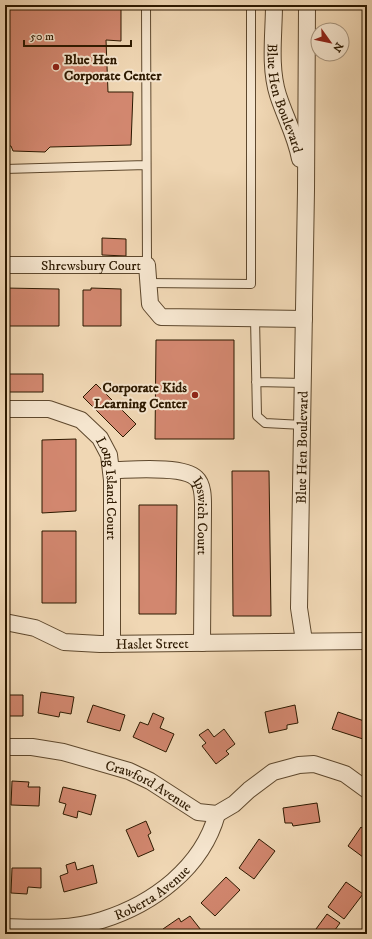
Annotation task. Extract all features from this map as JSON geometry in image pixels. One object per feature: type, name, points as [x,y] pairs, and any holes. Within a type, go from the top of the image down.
[{"type":"street","name":"Blue Hen Boulevard","points":[[274,5],[273,70],[277,94],[296,140],[306,190]]},
{"type":"street","name":"Blue Hen Boulevard","points":[[304,641],[299,608],[303,425],[307,5]]},
{"type":"street","name":"Shrewsbury Court","points":[[5,265],[147,265],[150,304],[161,317],[304,319]]},
{"type":"street","name":"Long Island Court","points":[[5,409],[49,409],[81,420],[100,438],[109,455],[112,480],[112,644]]},
{"type":"street","name":"Ipswich Court","points":[[110,470],[178,471],[189,474],[197,479],[202,492],[203,511],[202,643]]},
{"type":"street","name":"Haslet Street","points":[[5,622],[35,628],[64,642],[112,644],[304,641]]},
{"type":"street","points":[[304,641],[367,641]]},
{"type":"street","name":"Crawford Avenue","points":[[5,747],[32,747],[63,752],[129,771],[150,781],[198,812],[217,814]]},
{"type":"street","points":[[217,814],[234,804],[249,790],[273,772],[300,765],[314,764],[345,774],[367,790]]},
{"type":"street","name":"Roberta Avenue","points":[[5,927],[64,927],[101,921],[128,910],[154,896],[183,873],[201,852],[212,832],[217,814]]},
{"type":"lane","points":[[146,5],[148,123],[146,165],[147,265]]},
{"type":"lane","points":[[148,283],[251,284],[251,5]]},
{"type":"lane","points":[[5,169],[146,165]]},
{"type":"lane","points":[[255,318],[256,411],[260,421],[265,423],[303,425]]},
{"type":"lane","points":[[256,382],[303,383]]},
{"type":"building","name":"Blue Hen Corporate Center","points":[[5,5],[121,5],[121,41],[106,40],[108,92],[133,92],[131,145],[50,147],[45,152],[13,151],[11,146],[5,146]]},
{"type":"building","points":[[102,238],[126,239],[126,256],[102,255]]},
{"type":"building","points":[[5,288],[59,289],[59,326],[5,326]]},
{"type":"building","points":[[91,288],[121,289],[121,326],[83,326],[83,290],[91,290]]},
{"type":"building","name":"Corporate Kids Learning Center","points":[[156,340],[234,340],[234,439],[155,439]]},
{"type":"building","points":[[5,374],[43,374],[43,392],[5,392]]},
{"type":"building","points":[[96,384],[136,424],[123,437],[83,397]]},
{"type":"building","points":[[76,439],[76,511],[42,513],[42,440]]},
{"type":"building","points":[[232,471],[269,471],[271,616],[233,616]]},
{"type":"building","points":[[139,505],[177,505],[176,614],[139,614]]},
{"type":"building","points":[[42,531],[76,531],[76,603],[42,603]]},
{"type":"building","points":[[41,692],[74,697],[71,714],[60,712],[59,717],[38,713]]},
{"type":"building","points":[[5,695],[23,695],[23,716],[5,716]]},
{"type":"building","points":[[93,705],[125,715],[120,731],[87,722]]},
{"type":"building","points":[[295,705],[298,723],[287,725],[287,729],[269,733],[265,712]]},
{"type":"building","points":[[338,712],[367,722],[363,739],[332,729]]},
{"type":"building","points":[[153,713],[164,718],[160,728],[174,734],[166,752],[133,737],[140,722],[148,725]]},
{"type":"building","points":[[208,729],[214,737],[224,729],[235,744],[226,751],[229,754],[216,764],[202,746],[206,743],[199,735]]},
{"type":"building","points":[[12,781],[29,782],[28,787],[40,787],[39,806],[11,805]]},
{"type":"building","points":[[63,787],[96,795],[91,815],[78,811],[77,818],[63,814],[66,804],[59,802]]},
{"type":"building","points":[[317,803],[320,822],[293,826],[292,823],[285,823],[283,808]]},
{"type":"building","points":[[146,821],[151,833],[148,835],[154,850],[138,857],[126,830]]},
{"type":"building","points":[[361,827],[367,832],[367,860],[348,846]]},
{"type":"building","points":[[259,839],[275,851],[254,879],[239,868]]},
{"type":"building","points":[[75,862],[77,870],[93,865],[97,883],[64,892],[60,876],[68,873],[66,865]]},
{"type":"building","points":[[12,868],[41,868],[41,888],[28,887],[27,894],[11,893]]},
{"type":"building","points":[[226,877],[240,890],[215,916],[201,903]]},
{"type":"building","points":[[346,882],[363,894],[344,919],[328,907]]},
{"type":"building","points":[[327,914],[340,923],[332,934],[324,934],[316,929]]},
{"type":"building","points":[[190,916],[201,930],[195,934],[166,934],[163,929],[179,918],[181,922]]},
{"type":"place","name":"Blue Hen Corporate Center","points":[[56,67]]},
{"type":"place","name":"Corporate Kids Learning Center","points":[[195,395]]}]
